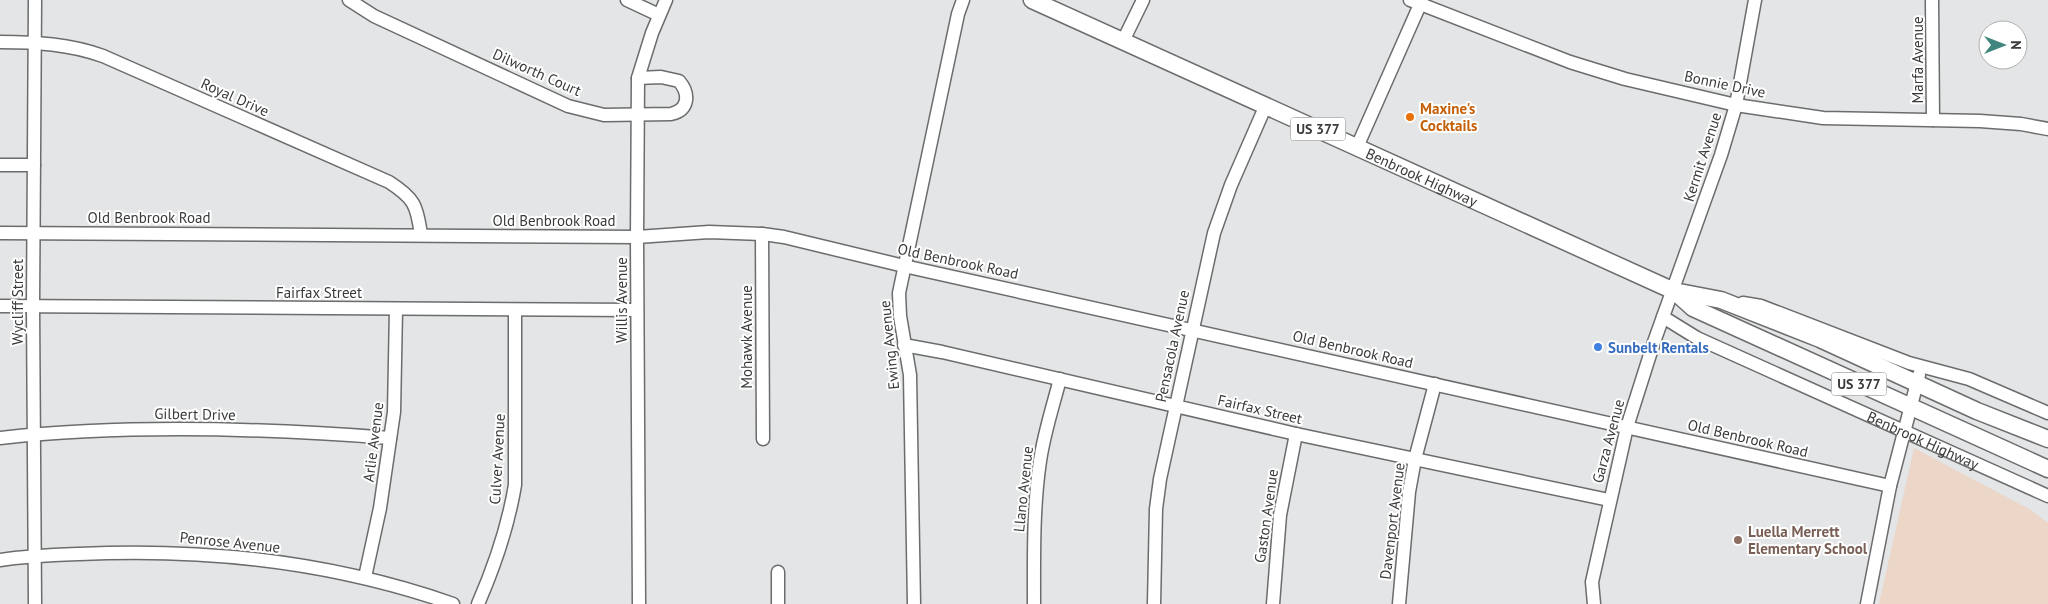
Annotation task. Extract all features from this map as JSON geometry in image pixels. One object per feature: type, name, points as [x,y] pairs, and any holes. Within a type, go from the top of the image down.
[{"type":"main road","name":"Benbrook Highway","points":[[1032,0],[1674,291],[1721,300],[1919,375],[1977,410],[2048,439]]},
{"type":"main road","name":"Benbrook Highway","points":[[1674,291],[1693,308],[2048,469]]},
{"type":"street","name":"Wycliff Street","points":[[34,604],[35,0]]},
{"type":"street","name":"Dilworth Court","points":[[349,0],[374,16],[568,106],[604,115],[679,112],[686,101],[684,86],[679,81],[661,77],[638,78]]},
{"type":"street","points":[[627,0],[660,15]]},
{"type":"street","name":"Willis Avenue","points":[[639,604],[638,78],[644,54],[666,0]]},
{"type":"street","name":"Ewing Avenue","points":[[914,604],[910,375],[904,346],[899,293],[963,0]]},
{"type":"street","points":[[1123,41],[1143,0]]},
{"type":"street","name":"Kermit Avenue","points":[[1674,291],[1721,155],[1736,105],[1755,0]]},
{"type":"street","name":"Marfa Avenue","points":[[1932,0],[1933,120]]},
{"type":"street","points":[[1357,147],[1417,1]]},
{"type":"street","name":"Bonnie Drive","points":[[1417,1],[1570,62],[1625,79],[1736,105],[1823,118],[1996,122],[2021,124],[2048,130]]},
{"type":"street","name":"Royal Drive","points":[[0,42],[35,42],[88,51],[103,56],[390,182],[408,194],[414,202],[421,235]]},
{"type":"street","name":"Pensacola Avenue","points":[[1154,604],[1156,510],[1160,479],[1175,405],[1214,232],[1231,186],[1266,105]]},
{"type":"street","points":[[0,165],[34,165]]},
{"type":"street","name":"Old Benbrook Road","points":[[0,233],[637,237],[709,232],[762,234],[784,237],[904,266],[1890,486]]},
{"type":"street","name":"Mohawk Avenue","points":[[762,234],[763,439]]},
{"type":"street","name":"Garza Avenue","points":[[1594,604],[1592,582],[1627,427],[1663,318],[1674,291]]},
{"type":"street","name":"Fairfax Street","points":[[0,306],[637,310]]},
{"type":"street","name":"Arlie Avenue","points":[[364,577],[380,508],[390,438],[395,396],[396,309]]},
{"type":"street","name":"Culver Avenue","points":[[478,604],[501,547],[511,510],[515,485],[515,310]]},
{"type":"street","name":"Benbrook Highway","points":[[1663,318],[1697,338],[2048,496]]},
{"type":"street","name":"Fairfax Street","points":[[904,346],[942,352],[1296,434],[1609,500]]},
{"type":"street","name":"Benbrook Highway","points":[[1919,375],[1943,370],[1969,378],[2048,413]]},
{"type":"street","points":[[1867,604],[1890,486],[1919,375]]},
{"type":"street","name":"Llano Avenue","points":[[1034,604],[1035,515],[1040,462],[1060,379]]},
{"type":"street","name":"Davenport Avenue","points":[[1399,604],[1409,492],[1415,459],[1435,384]]},
{"type":"street","name":"Gilbert Drive","points":[[0,438],[87,430],[325,433],[390,438]]},
{"type":"street","name":"Gaston Avenue","points":[[1273,604],[1280,515],[1296,434]]},
{"type":"street","name":"Penrose Avenue","points":[[0,560],[34,556],[103,553],[178,553],[236,557],[364,577],[453,604]]},
{"type":"street","points":[[778,572],[778,604]]},
{"type":"shaded area","points":[[1914,448],[2031,510],[2048,523],[2048,604],[1879,604]]},
{"type":"place","name":"Maxine's Cocktails","points":[[1410,117]]},
{"type":"place","name":"Sunbelt Rentals","points":[[1598,347]]},
{"type":"place","name":"Luella Merrett Elementary School","points":[[1738,540]]}]
